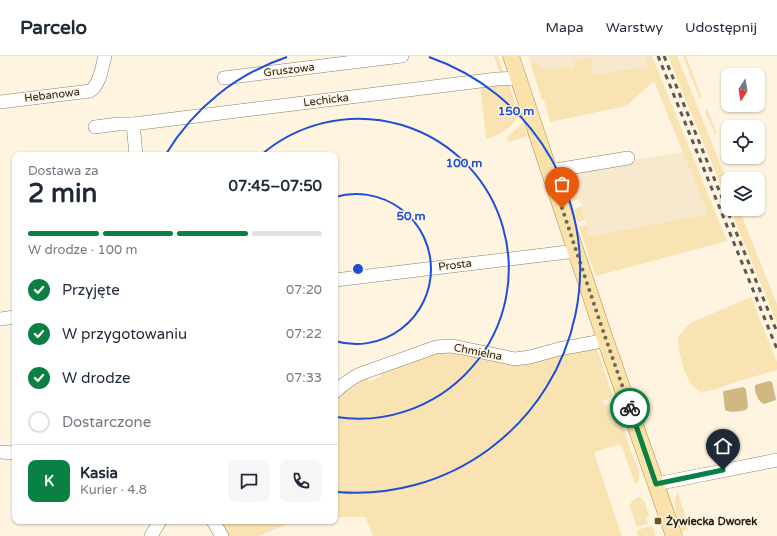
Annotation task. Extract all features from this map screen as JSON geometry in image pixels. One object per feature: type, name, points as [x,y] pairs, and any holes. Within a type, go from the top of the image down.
[{"type":"main road","points":[[511,56],[605,339],[674,536]]},
{"type":"street","name":"Hebanowa","points":[[0,102],[90,91],[97,84],[105,56]]},
{"type":"street","name":"Gruszowa","points":[[224,78],[402,56]]},
{"type":"street","name":"Lechicka","points":[[95,127],[133,124],[497,79],[519,78]]},
{"type":"street","points":[[133,124],[136,152]]},
{"type":"street","points":[[550,171],[628,158]]},
{"type":"street","name":"Prosta","points":[[338,280],[576,251]]},
{"type":"street","points":[[0,319],[12,317]]},
{"type":"street","name":"Chmielna","points":[[338,389],[351,378],[360,374],[436,347],[451,346],[515,359],[530,357],[605,339]]},
{"type":"street","points":[[0,452],[12,453]]},
{"type":"street","points":[[656,484],[777,460]]},
{"type":"street","points":[[151,536],[158,524]]},
{"type":"street","points":[[215,524],[222,536]]},
{"type":"shaded area","points":[[494,56],[498,56],[505,76],[501,77]]},
{"type":"shaded area","points":[[528,56],[646,56],[650,66],[591,75],[539,90]]},
{"type":"shaded area","points":[[646,56],[652,56],[727,241],[596,276],[579,227],[587,225],[590,236],[708,214],[654,81],[626,106],[550,122],[544,100],[541,98],[531,63],[540,63],[541,69],[574,68],[574,61],[593,58],[592,75],[649,66]]},
{"type":"shaded area","points":[[668,56],[677,56],[724,172],[721,172],[721,186]]},
{"type":"shaded area","points":[[683,56],[686,56],[702,98],[699,97]]},
{"type":"shaded area","points":[[480,83],[509,84],[519,116],[505,130],[486,139]]},
{"type":"shaded area","points":[[707,109],[717,134],[715,134],[705,112]]},
{"type":"shaded area","points":[[523,123],[527,136],[509,142],[506,138]]},
{"type":"shaded area","points":[[683,152],[708,214],[589,236],[582,206],[566,166],[631,160]]},
{"type":"shaded area","points":[[568,170],[579,199],[573,201],[571,201],[562,174]]},
{"type":"shaded area","points":[[582,206],[585,220],[578,222],[574,210]]},
{"type":"shaded area","points":[[733,216],[742,216],[777,304],[777,323]]},
{"type":"shaded area","points":[[751,297],[777,362],[777,370],[713,390],[701,392],[691,384],[685,373],[680,355],[678,337],[690,323]]},
{"type":"shaded area","points":[[596,346],[612,394],[611,397],[603,401],[606,405],[614,403],[631,452],[639,470],[639,480],[638,483],[635,484],[620,444],[595,452],[595,456],[622,536],[373,536],[365,517],[338,517],[338,393],[362,375],[369,381],[380,377],[383,367],[436,349],[507,360]]},
{"type":"shaded area","points":[[769,381],[772,382],[776,400],[764,404],[757,396],[755,385]]},
{"type":"shaded area","points":[[743,387],[746,390],[747,409],[736,412],[725,410],[723,392]]},
{"type":"shaded area","points":[[678,492],[689,529],[682,531],[675,506]]},
{"type":"shaded area","points":[[640,497],[644,501],[649,516],[646,518],[648,524],[637,527],[630,504],[634,499]]},
{"type":"shaded area","points":[[218,524],[288,524],[258,536],[225,536]]},
{"type":"shaded area","points":[[651,526],[656,536],[638,536],[637,530]]},
{"type":"railway","points":[[658,56],[777,349]]},
{"type":"railway","points":[[664,56],[777,332]]},
{"type":"way so far","points":[[562,208],[630,408]]},
{"type":"place","name":"Żywiecka Dworek","points":[[658,521]]},
{"type":"route","points":[[630,408],[656,484],[723,470]]}]
